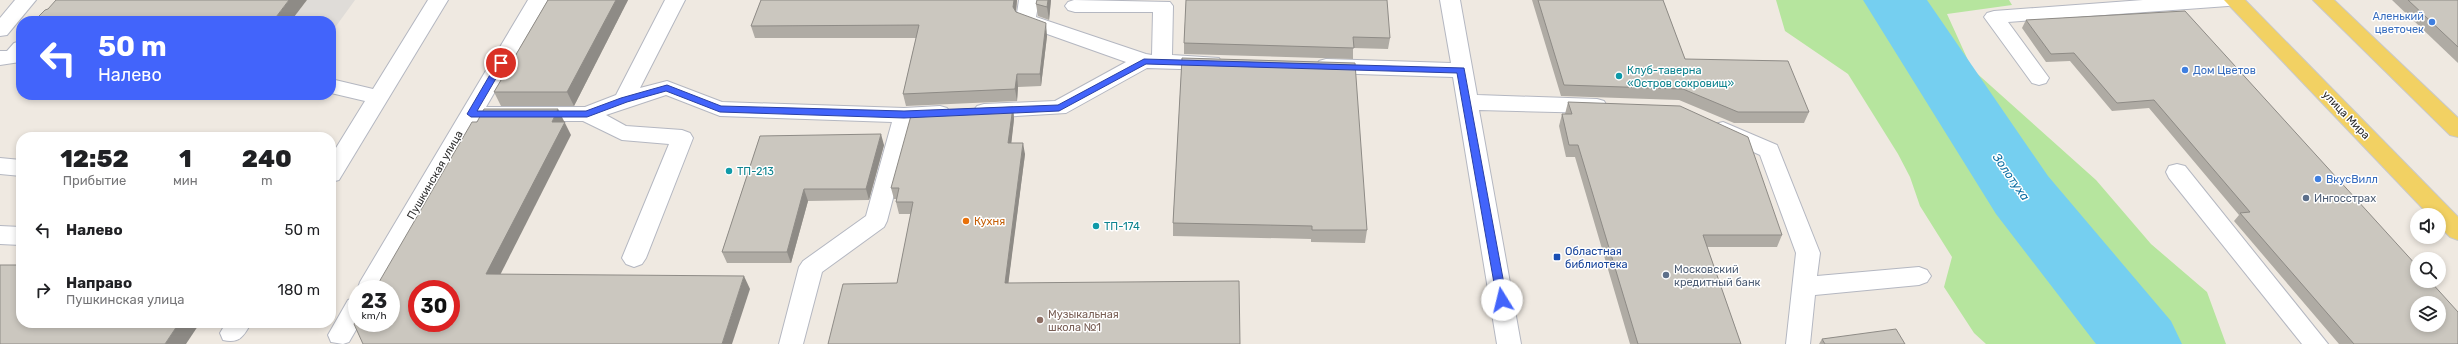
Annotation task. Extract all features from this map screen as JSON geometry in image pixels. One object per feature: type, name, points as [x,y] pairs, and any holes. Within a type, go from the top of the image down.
[{"type":"main road","name":"улица Мира","points":[[2234,0],[2458,230]]},
{"type":"main road","points":[[2323,0],[2458,130]]},
{"type":"street","points":[[0,30],[26,0]]},
{"type":"street","points":[[336,166],[438,0]]},
{"type":"street","name":"Пушкинская улица","points":[[373,280],[538,0]]},
{"type":"street","points":[[624,100],[675,0]]},
{"type":"street","points":[[1029,0],[1026,20],[1153,62],[1233,64]]},
{"type":"street","points":[[1450,0],[1509,344]]},
{"type":"street","points":[[2039,78],[1994,16],[2098,5],[2228,0]]},
{"type":"street","points":[[1075,6],[1163,6],[1153,62]]},
{"type":"street","points":[[471,114],[587,114],[624,100],[667,88],[720,109],[904,114],[1059,108],[1153,62]]},
{"type":"street","points":[[1303,66],[1461,70]]},
{"type":"street","points":[[336,87],[378,97]]},
{"type":"street","points":[[1467,102],[1616,107]]},
{"type":"street","points":[[587,114],[622,133],[682,138],[634,258]]},
{"type":"street","points":[[792,344],[811,267],[876,221],[904,114]]},
{"type":"street","points":[[1707,121],[1769,150],[1808,253],[1803,287],[1798,344]]},
{"type":"street","points":[[0,166],[16,168]]},
{"type":"street","points":[[2177,172],[2316,344]]},
{"type":"street","points":[[0,235],[16,236]]},
{"type":"street","points":[[1803,287],[1919,276]]},
{"type":"street","points":[[340,335],[348,322]]},
{"type":"green space","points":[[1776,0],[2009,0],[2012,5],[1947,14],[1972,69],[2096,180],[2151,244],[2207,292],[2226,344],[1986,344],[1974,333],[1944,287],[1952,257],[1920,206],[1910,177],[1898,154],[1848,74],[1785,31]]},
{"type":"shaded area","points":[[307,0],[355,0],[336,26],[336,16],[295,16]]},
{"type":"building","points":[[56,0],[289,0],[277,16],[39,16]]},
{"type":"building","points":[[548,0],[616,0],[567,92],[494,92]]},
{"type":"building","points":[[761,0],[1014,0],[1013,7],[1016,12],[1046,23],[1040,74],[1017,74],[1015,89],[903,94],[919,25],[751,26]]},
{"type":"building","points":[[1037,0],[1048,0],[1047,7],[1036,4]]},
{"type":"building","points":[[1186,0],[1387,0],[1390,38],[1353,37],[1354,48],[1184,43]]},
{"type":"building","points":[[1538,0],[1663,0],[1685,59],[1788,61],[1809,112],[1738,112],[1683,89],[1564,85]]},
{"type":"building","points":[[2408,0],[2458,0],[2458,47]]},
{"type":"building","points":[[2185,11],[2410,258],[2410,288],[2436,288],[2444,296],[2410,296],[2410,332],[2446,332],[2446,299],[2458,312],[2458,344],[2354,344],[2240,213],[2250,212],[2154,100],[2117,103],[2074,53],[2051,54],[2026,20]]},
{"type":"building","points":[[1182,58],[1355,63],[1367,230],[1312,230],[1312,226],[1173,223]]},
{"type":"building","points":[[1568,102],[1680,106],[1748,137],[1782,235],[1703,235],[1741,344],[1638,344],[1578,145],[1569,145],[1562,114],[1572,114]]},
{"type":"building","points":[[1013,107],[1008,143],[1023,143],[1005,283],[1239,281],[1240,344],[828,344],[843,284],[897,283],[913,202],[896,202],[899,188],[891,188],[912,112]]},
{"type":"building","points":[[484,109],[558,109],[552,122],[565,122],[486,274],[744,276],[722,344],[363,344],[358,332],[400,332],[400,280],[380,280],[472,122],[477,122]]},
{"type":"building","points":[[881,134],[866,189],[804,189],[787,252],[722,252],[760,136]]},
{"type":"building","points":[[0,265],[16,265],[16,328],[176,328],[165,344],[0,344]]},
{"type":"building","points":[[1896,329],[1905,344],[1825,344],[1822,339]]},
{"type":"waterway","name":"Золотуха","points":[[1895,0],[1939,71],[2022,195],[2142,344]]},
{"type":"place","name":"Аленький цветочек","points":[[2432,22]]},
{"type":"place","name":"Дом Цветов","points":[[2185,70]]},
{"type":"place","name":"Клуб-таверна «Остров сокровищ»","points":[[1619,76]]},
{"type":"place","name":"ТП-213","points":[[729,171]]},
{"type":"place","name":"ВкусВилл","points":[[2318,179]]},
{"type":"place","name":"Ингосстрах","points":[[2306,198]]},
{"type":"place","name":"Кухня","points":[[966,221]]},
{"type":"place","name":"ТП-174","points":[[1096,226]]},
{"type":"place","name":"Областная библиотека","points":[[1557,257]]},
{"type":"place","name":"Московский кредитный банк","points":[[1666,275]]},
{"type":"place","name":"Музыкальная школа №1","points":[[1040,320]]},
{"type":"route","points":[[501,63],[471,114],[587,114],[624,100],[667,88],[720,109],[904,114],[1059,108],[1144,61],[1461,70],[1502,300]]}]
